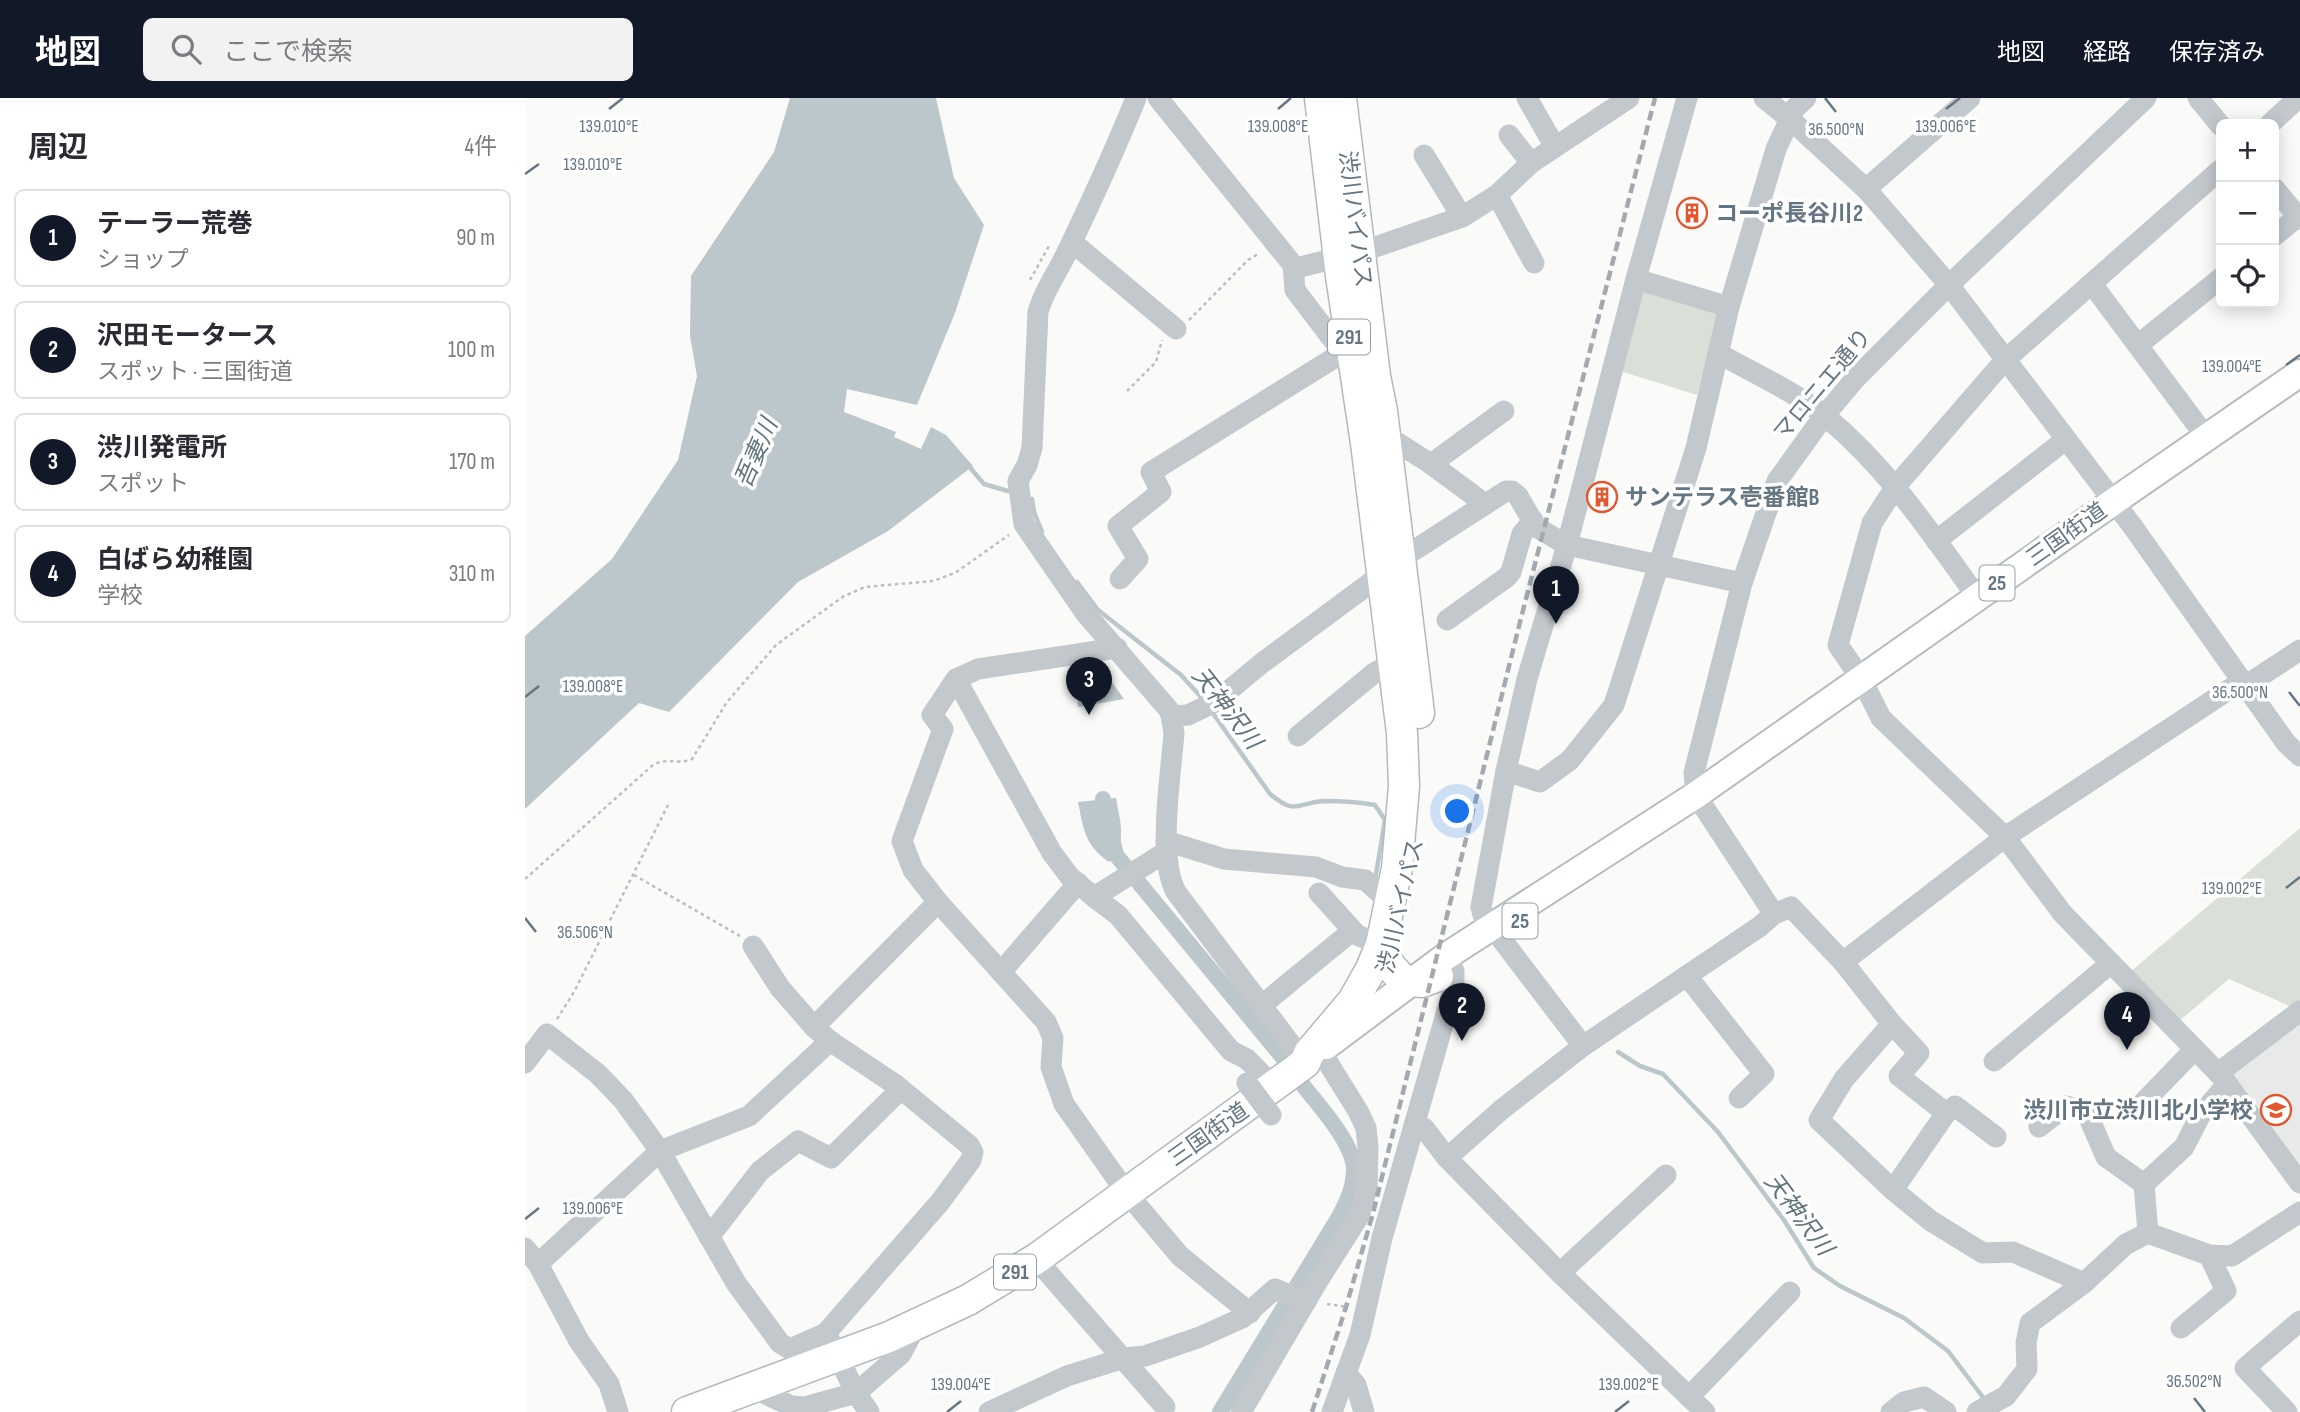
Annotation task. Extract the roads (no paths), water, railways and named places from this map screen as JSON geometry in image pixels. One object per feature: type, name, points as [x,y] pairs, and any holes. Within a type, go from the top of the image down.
[{"type":"highway","name":"渋川バイパス","points":[[1320,98],[1375,376],[1376,443],[1391,565],[1424,752],[1423,794],[1415,853],[1397,909]]},
{"type":"highway","name":"渋川バイパス","points":[[1341,98],[1350,255],[1350,348],[1376,443]]},
{"type":"highway","name":"渋川バイパス","points":[[1391,565],[1393,667],[1402,733],[1404,786],[1397,868],[1397,909],[1422,965]]},
{"type":"highway","points":[[1397,909],[1403,949],[1410,960],[1422,965]]},
{"type":"highway","name":"渋川バイパス","points":[[1422,965],[1378,995],[1359,1020],[1324,1055],[1309,1053],[1353,1001],[1370,971],[1422,965]]},
{"type":"highway","name":"三国街道","points":[[687,1412],[753,1388],[832,1345],[916,1326],[968,1300],[1036,1259],[1263,1092],[1324,1055]]},
{"type":"main road","name":"三国街道","points":[[1324,1055],[1422,965],[1496,930],[1616,859],[1696,795],[2300,373]]},
{"type":"main road","name":"三国街道","points":[[1324,1055],[1359,1020]]},
{"type":"street","points":[[1136,98],[1115,151],[1072,242],[1041,298],[1032,448],[1018,481],[1024,524],[1086,614],[1118,648],[1172,716],[1174,733],[1166,846],[1169,880],[1262,1005],[1324,1055],[1366,1128],[1367,1188],[1359,1216],[1296,1297],[1241,1412]]},
{"type":"street","points":[[1157,98],[1293,265],[1295,290],[1333,340],[1350,348]]},
{"type":"street","points":[[1527,98],[1555,147]]},
{"type":"street","points":[[1293,265],[1300,267],[1350,255],[1462,217],[1497,195],[1531,163],[1629,98]]},
{"type":"street","points":[[1583,1046],[1483,915],[1481,907],[1506,771],[1527,679],[1567,545],[1636,279],[1687,98]]},
{"type":"street","points":[[1764,98],[1866,189],[1949,285],[2113,502],[2286,743],[2300,756]]},
{"type":"street","points":[[1506,771],[1540,782],[1570,760],[1614,705],[1696,448],[1729,307],[1776,149],[1795,108],[1806,98]]},
{"type":"street","points":[[1866,189],[1970,98]]},
{"type":"street","name":"マロニエ通り","points":[[1696,795],[1694,773],[1742,583],[1777,481],[1824,416],[1855,379],[1949,285],[2146,98]]},
{"type":"street","points":[[2198,98],[2216,119]]},
{"type":"street","points":[[2275,119],[2298,98]]},
{"type":"street","points":[[1509,135],[1531,163]]},
{"type":"street","points":[[1424,155],[1462,217]]},
{"type":"street","points":[[2216,173],[2005,360],[1896,486],[1872,523],[1837,645],[1862,680],[1881,718],[2005,837],[2063,914],[2223,1079],[2300,1184]]},
{"type":"street","points":[[2279,194],[2299,217],[2279,232]]},
{"type":"street","points":[[1497,195],[1534,263]]},
{"type":"street","points":[[1072,242],[1176,329]]},
{"type":"street","points":[[1636,279],[1729,307]]},
{"type":"street","points":[[2138,345],[2216,282]]},
{"type":"street","points":[[2092,284],[2206,437]]},
{"type":"street","points":[[1120,579],[1138,559],[1118,526],[1161,492],[1151,472],[1350,348]]},
{"type":"street","points":[[1718,354],[1824,416],[1896,486],[1977,597]]},
{"type":"street","points":[[1431,464],[1504,411]]},
{"type":"street","points":[[1936,541],[2065,440]]},
{"type":"street","points":[[1376,443],[1398,443],[1485,504]]},
{"type":"street","points":[[1172,716],[1188,715],[1210,705],[1391,565],[1506,491],[1512,491],[1518,496],[1536,527],[1567,545],[1742,583]]},
{"type":"street","points":[[1447,620],[1507,577],[1523,534],[1533,520]]},
{"type":"street","points":[[1118,648],[978,669],[956,679],[932,715],[943,729],[902,841],[913,870],[938,902],[1046,1022],[1053,1038],[1051,1067],[1064,1104],[1126,1192],[1180,1256],[1249,1313]]},
{"type":"street","points":[[1843,962],[2005,837],[2236,685],[2245,686],[2300,650]]},
{"type":"street","points":[[1298,736],[1374,673],[1393,667]]},
{"type":"street","points":[[956,679],[1052,853],[1086,890],[1118,915],[1231,1051],[1247,1059],[1263,1092]]},
{"type":"street","points":[[1696,795],[1774,914]]},
{"type":"street","points":[[1001,972],[1086,890],[1166,846],[1224,859],[1316,867],[1342,877],[1365,880],[1397,909]]},
{"type":"street","points":[[1318,893],[1357,936],[1455,977],[1382,1238],[1360,1335],[1332,1412]]},
{"type":"street","points":[[814,1027],[938,902]]},
{"type":"street","points":[[1447,1158],[1501,1110],[1583,1046],[1774,914],[1791,906],[1843,962],[1892,1024],[1919,1053],[1899,1076],[1946,1113]]},
{"type":"street","points":[[1262,1005],[1352,931]]},
{"type":"street","points":[[525,1063],[547,1034],[598,1074],[623,1100],[660,1151],[736,1283],[784,1347],[790,1349],[832,1345],[971,1160],[973,1152],[969,1145],[901,1090],[814,1027],[780,988],[753,946]]},
{"type":"street","points":[[1994,1061],[2111,963]]},
{"type":"street","points":[[1687,976],[1763,1074],[1739,1098]]},
{"type":"street","points":[[2144,1184],[2184,1147],[2223,1079],[2300,1011]]},
{"type":"street","points":[[1892,1024],[1844,1079],[1819,1119],[1893,1190],[1931,1221],[1983,1254],[2013,1252],[2084,1283]]},
{"type":"street","points":[[618,1412],[610,1384],[579,1341],[531,1256],[660,1151],[749,1116],[830,1041]]},
{"type":"street","points":[[2138,1108],[2195,1049]]},
{"type":"street","points":[[709,1237],[760,1171],[798,1141],[831,1158],[901,1090]]},
{"type":"street","points":[[1893,1190],[1946,1113],[1955,1106],[1996,1137]]},
{"type":"street","points":[[2039,1127],[2066,1106],[2086,1111],[2106,1157],[2144,1184],[2148,1233]]},
{"type":"street","points":[[1413,1125],[1424,1128],[1447,1158],[1560,1273],[1705,1412]]},
{"type":"street","points":[[1560,1273],[1666,1175]]},
{"type":"street","points":[[1985,1408],[2006,1396],[2027,1369],[2026,1343],[2030,1323],[2084,1283],[2126,1244],[2148,1233],[2209,1255],[2232,1256],[2300,1212]]},
{"type":"street","points":[[2181,1328],[2226,1291],[2209,1255]]},
{"type":"street","points":[[1036,1259],[1164,1407]]},
{"type":"street","points":[[989,1412],[1067,1376],[1124,1358],[1145,1356],[1200,1337],[1249,1313],[1273,1291],[1279,1289],[1296,1297]]},
{"type":"street","points":[[1689,1397],[1790,1292]]},
{"type":"street","points":[[2287,1412],[2245,1367],[2300,1321]]},
{"type":"street","points":[[753,1388],[791,1406],[805,1406],[856,1393],[901,1354],[916,1326]]},
{"type":"street","points":[[832,1345],[856,1393],[869,1412]]},
{"type":"street","points":[[1346,1373],[1356,1385],[1364,1412]]},
{"type":"street","points":[[1891,1412],[1905,1402],[1924,1396],[1946,1412]]},
{"type":"water","name":"吾妻川","points":[[790,98],[936,98],[954,178],[984,225],[955,313],[917,405],[847,389],[844,412],[896,432],[894,437],[921,449],[931,427],[946,435],[973,466],[888,531],[798,582],[669,712],[639,703],[525,809],[525,636],[612,559],[678,460],[697,376],[690,336],[691,276],[774,152]]},
{"type":"water","points":[[1102,674],[1111,681],[1124,699],[1078,707],[1077,693],[1083,677]]},
{"type":"water","points":[[1116,798],[1121,840],[1109,862],[1090,842],[1078,802]]},
{"type":"waterway","name":"天神沢川","points":[[967,464],[984,484],[1008,491]]},
{"type":"waterway","name":"天神沢川","points":[[1032,499],[1042,532]]},
{"type":"waterway","name":"天神沢川","points":[[1077,582],[1098,610],[1181,675],[1203,699]]},
{"type":"waterway","name":"天神沢川","points":[[1212,712],[1270,794],[1286,805],[1297,806],[1323,801],[1375,805],[1385,820],[1375,880]]},
{"type":"waterway","points":[[1103,799],[1116,855],[1289,1065]]},
{"type":"waterway","name":"天神沢川","points":[[1618,1052],[1640,1066],[1663,1074],[1718,1132],[1784,1220],[1814,1268],[1840,1286],[1904,1318],[1948,1351],[1985,1400]]},
{"type":"waterway","points":[[1220,1412],[1339,1217],[1351,1188],[1354,1169],[1348,1147],[1334,1124],[1302,1084]]},
{"type":"railway","points":[[1312,1412],[1373,1213],[1520,622],[1655,98]]},
{"type":"place","name":"コーポ長谷川2","points":[[1692,213]]},
{"type":"place","name":"サンテラス壱番館B","points":[[1602,497]]},
{"type":"place","name":"テーラー荒巻","points":[[1556,624]]},
{"type":"place","name":"渋川発電所","points":[[1089,715]]},
{"type":"place","name":"沢田モータース","points":[[1462,1041]]},
{"type":"place","name":"白ばら幼稚園","points":[[2127,1050]]},
{"type":"place","name":"渋川市立渋川北小学校","points":[[2276,1110]]}]
